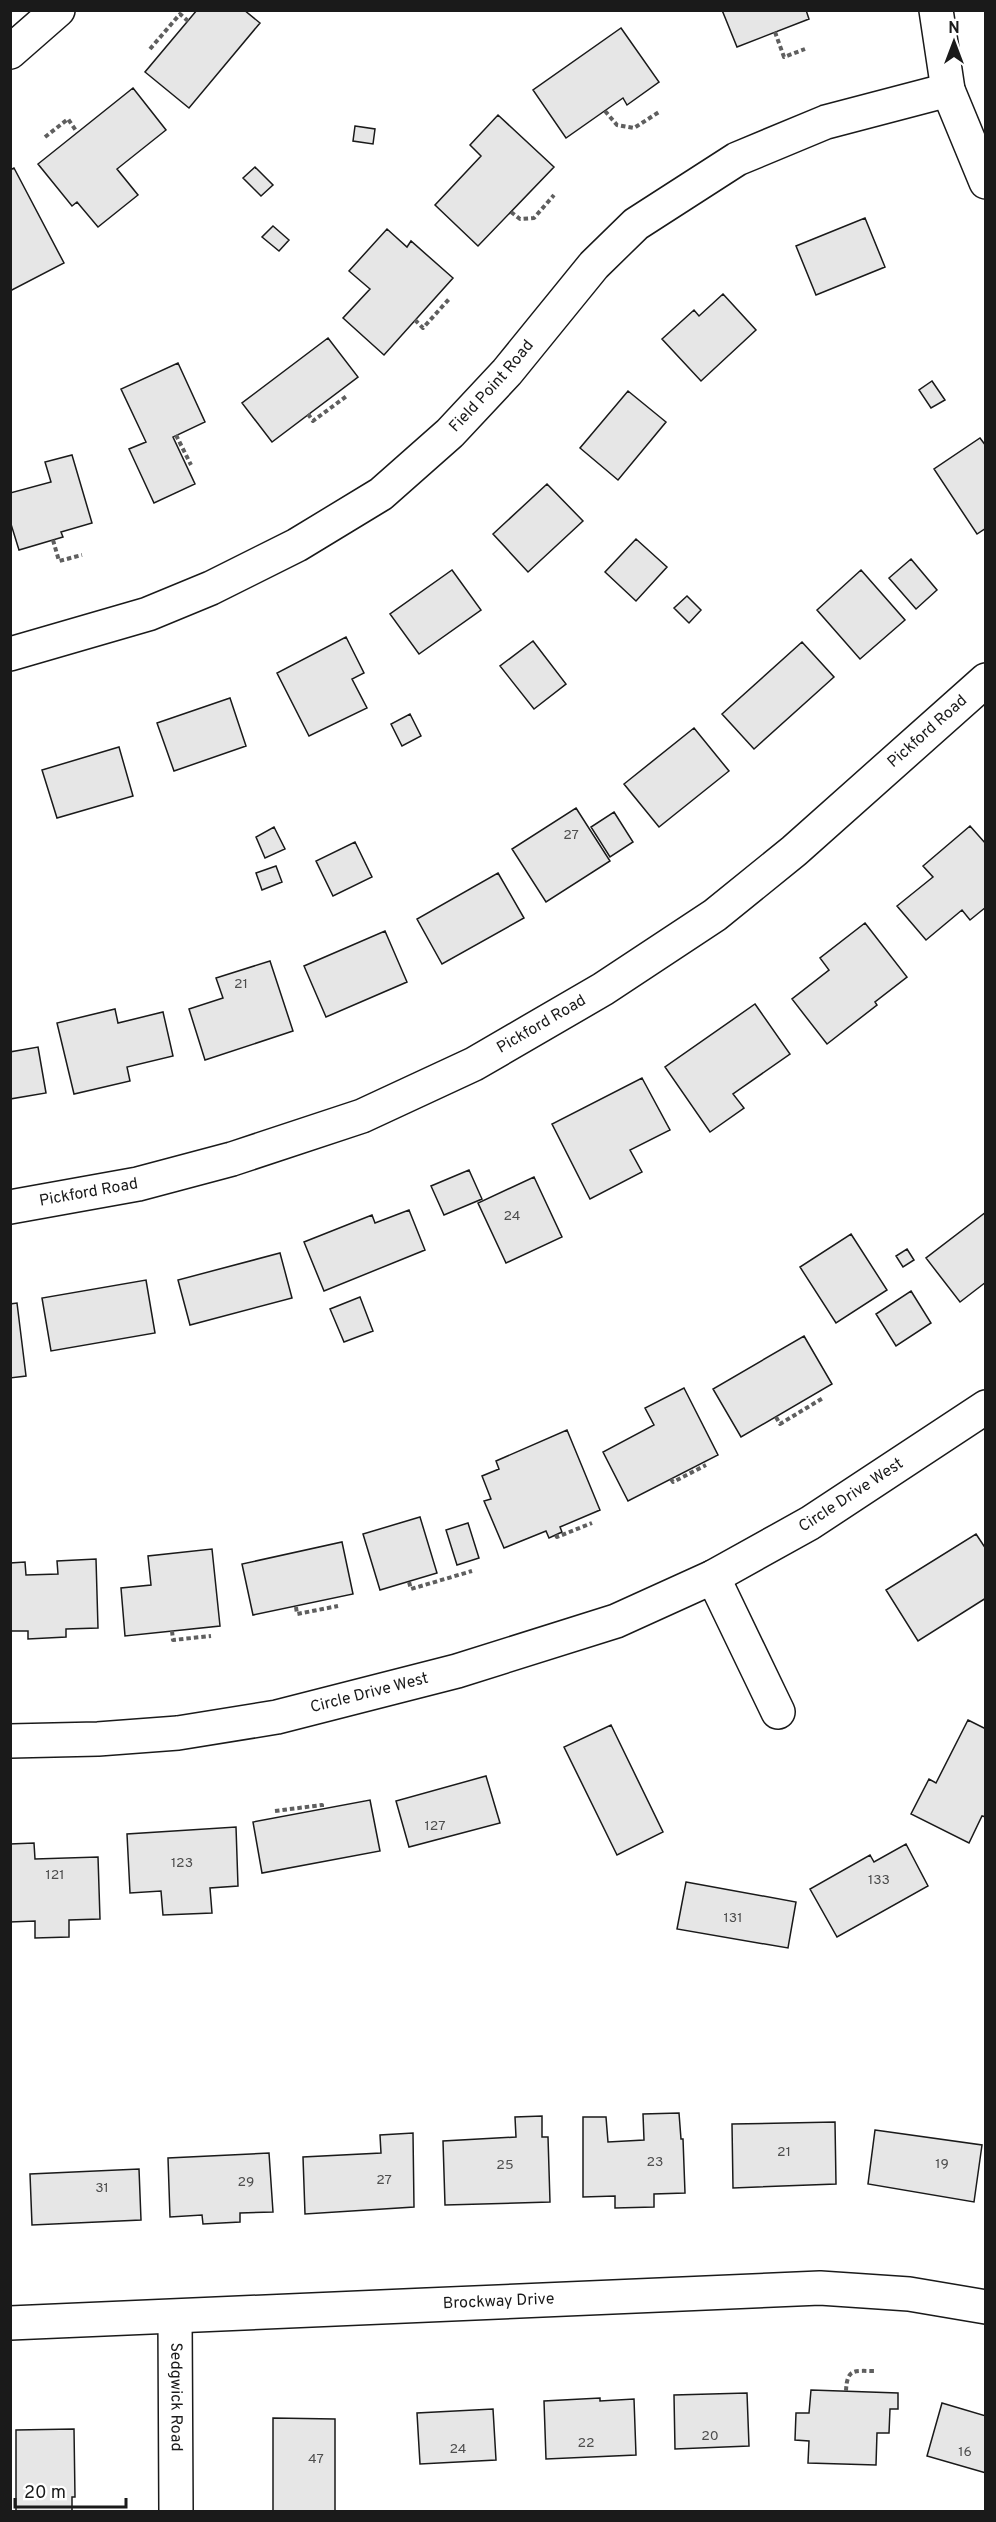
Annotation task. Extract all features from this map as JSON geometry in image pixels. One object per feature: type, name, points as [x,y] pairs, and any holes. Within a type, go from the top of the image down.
[{"type":"street","points":[[10,52],[58,10]]},
{"type":"street","points":[[936,10],[948,90],[986,182]]},
{"type":"street","name":"Field Point Road","points":[[10,654],[148,614],[211,588],[297,545],[381,494],[450,433],[507,372],[594,265],[636,224],[737,159],[826,122],[948,90]]},
{"type":"street","name":"Pickford Road","points":[[10,1207],[138,1184],[232,1159],[362,1116],[474,1064],[603,989],[715,915],[794,851],[986,680]]},
{"type":"street","name":"Circle Drive West","points":[[10,1741],[98,1740],[178,1733],[277,1717],[457,1671],[616,1622],[713,1577],[810,1523],[986,1407]]},
{"type":"street","points":[[713,1577],[778,1712]]},
{"type":"street","name":"Brockway Drive","points":[[10,2324],[820,2288],[909,2294],[986,2307]]},
{"type":"street","name":"Sedgwick Road","points":[[175,2317],[176,2511]]},
{"type":"path","points":[[150,49],[180,14],[188,21]]},
{"type":"path","points":[[775,32],[784,57],[805,49]]},
{"type":"path","points":[[605,111],[617,125],[634,128],[658,112]]},
{"type":"path","points":[[45,136],[68,119],[77,132]]},
{"type":"path","points":[[511,212],[520,219],[534,218],[554,195]]},
{"type":"path","points":[[415,320],[423,328],[450,298]]},
{"type":"path","points":[[308,414],[313,421],[348,395]]},
{"type":"path","points":[[176,435],[191,465]]},
{"type":"path","points":[[53,540],[59,561],[82,555]]},
{"type":"path","points":[[776,1418],[780,1424],[823,1398]]},
{"type":"path","points":[[671,1479],[673,1482],[706,1465]]},
{"type":"path","points":[[556,1535],[557,1537],[592,1522]]},
{"type":"path","points":[[409,1582],[411,1589],[472,1571]]},
{"type":"path","points":[[296,1607],[297,1614],[338,1605]]},
{"type":"path","points":[[172,1631],[173,1640],[211,1636]]},
{"type":"path","points":[[275,1811],[322,1805],[322,1809]]},
{"type":"path","points":[[846,2391],[846,2378],[849,2374],[854,2371],[874,2371]]},
{"type":"building","points":[[197,10],[244,10],[260,23],[189,108],[145,72]]},
{"type":"building","points":[[722,10],[806,10],[809,19],[737,47]]},
{"type":"building","points":[[621,28],[659,82],[627,105],[623,98],[566,138],[533,90]]},
{"type":"building","points":[[133,88],[166,130],[117,169],[138,195],[98,227],[77,202],[72,206],[38,164]]},
{"type":"building","points":[[498,115],[554,167],[478,246],[435,205],[481,156],[470,145]]},
{"type":"building","points":[[355,126],[375,129],[373,144],[353,141]]},
{"type":"building","points":[[255,167],[273,185],[261,196],[243,178]]},
{"type":"building","points":[[14,168],[64,263],[10,291],[10,170]]},
{"type":"building","points":[[865,218],[885,267],[816,295],[796,246]]},
{"type":"building","points":[[273,226],[289,240],[279,251],[262,237]]},
{"type":"building","points":[[387,229],[407,247],[411,241],[453,278],[384,355],[343,318],[370,289],[349,271]]},
{"type":"building","points":[[723,294],[756,330],[701,381],[662,339],[694,310],[699,316]]},
{"type":"building","points":[[328,338],[358,377],[272,442],[242,403]]},
{"type":"building","points":[[178,363],[205,422],[173,437],[195,484],[154,503],[129,449],[146,442],[121,389]]},
{"type":"building","points":[[932,381],[945,400],[931,408],[919,390]]},
{"type":"building","points":[[628,391],[666,422],[618,480],[580,448]]},
{"type":"building","points":[[980,438],[986,446],[986,528],[977,534],[934,469]]},
{"type":"building","points":[[72,455],[92,523],[61,532],[63,537],[19,550],[10,521],[10,493],[51,482],[45,462]]},
{"type":"building","points":[[547,484],[583,521],[528,572],[493,534]]},
{"type":"building","points":[[636,539],[667,567],[636,601],[605,572]]},
{"type":"building","points":[[911,559],[937,590],[916,609],[889,578]]},
{"type":"building","points":[[452,570],[481,610],[419,654],[390,614]]},
{"type":"building","points":[[861,570],[905,620],[860,659],[817,610]]},
{"type":"building","points":[[687,596],[701,610],[689,623],[674,608]]},
{"type":"building","points":[[346,637],[364,673],[352,679],[367,708],[309,736],[277,673]]},
{"type":"building","points":[[533,641],[566,684],[534,709],[500,666]]},
{"type":"building","points":[[802,642],[834,677],[754,749],[722,714]]},
{"type":"building","points":[[230,698],[246,746],[174,771],[157,723]]},
{"type":"building","points":[[410,714],[421,736],[402,746],[391,724]]},
{"type":"building","points":[[694,728],[729,771],[659,827],[624,784]]},
{"type":"building","points":[[119,747],[133,796],[57,818],[42,770]]},
{"type":"building","points":[[576,808],[610,861],[546,902],[512,849]]},
{"type":"building","points":[[614,812],[633,842],[610,857],[591,827]]},
{"type":"building","points":[[970,826],[986,844],[986,907],[970,920],[962,910],[926,940],[897,906],[933,877],[923,866]]},
{"type":"building","points":[[274,827],[285,849],[265,858],[256,837]]},
{"type":"building","points":[[355,842],[372,877],[333,896],[316,861]]},
{"type":"building","points":[[276,866],[282,882],[262,890],[256,873]]},
{"type":"building","points":[[498,873],[524,918],[442,964],[417,919]]},
{"type":"building","points":[[865,923],[907,977],[875,1002],[877,1005],[827,1044],[792,999],[829,970],[820,958]]},
{"type":"building","points":[[385,931],[407,982],[326,1017],[304,966]]},
{"type":"building","points":[[270,961],[293,1031],[205,1060],[189,1009],[223,998],[216,978]]},
{"type":"building","points":[[755,1004],[790,1054],[733,1094],[744,1108],[710,1132],[665,1067]]},
{"type":"building","points":[[115,1009],[118,1023],[163,1012],[173,1056],[127,1067],[130,1081],[74,1094],[57,1023]]},
{"type":"building","points":[[38,1047],[46,1093],[10,1099],[10,1052]]},
{"type":"building","points":[[642,1078],[670,1130],[630,1150],[642,1172],[590,1199],[552,1124]]},
{"type":"building","points":[[469,1170],[482,1199],[444,1215],[431,1186]]},
{"type":"building","points":[[534,1177],[562,1237],[506,1263],[478,1203]]},
{"type":"building","points":[[409,1210],[425,1250],[324,1291],[304,1242],[372,1215],[375,1223]]},
{"type":"building","points":[[986,1212],[986,1282],[960,1302],[926,1258]]},
{"type":"building","points":[[851,1234],[887,1290],[836,1323],[800,1267]]},
{"type":"building","points":[[907,1249],[914,1260],[903,1267],[896,1256]]},
{"type":"building","points":[[280,1253],[292,1298],[190,1325],[178,1280]]},
{"type":"building","points":[[146,1280],[155,1333],[51,1351],[42,1298]]},
{"type":"building","points":[[911,1291],[931,1323],[896,1346],[876,1314]]},
{"type":"building","points":[[360,1297],[373,1331],[344,1342],[330,1309]]},
{"type":"building","points":[[17,1303],[26,1376],[10,1378],[10,1304]]},
{"type":"building","points":[[804,1336],[832,1384],[741,1437],[713,1389]]},
{"type":"building","points":[[684,1388],[718,1455],[628,1501],[603,1452],[654,1425],[645,1408]]},
{"type":"building","points":[[567,1430],[600,1510],[560,1527],[562,1532],[549,1538],[546,1531],[504,1548],[484,1501],[491,1499],[482,1476],[499,1469],[496,1461]]},
{"type":"building","points":[[420,1517],[437,1573],[380,1590],[363,1534]]},
{"type":"building","points":[[468,1523],[479,1558],[457,1565],[446,1530]]},
{"type":"building","points":[[976,1534],[986,1549],[986,1598],[918,1641],[886,1590]]},
{"type":"building","points":[[342,1542],[353,1594],[253,1615],[242,1564]]},
{"type":"building","points":[[212,1549],[220,1626],[125,1636],[121,1588],[151,1585],[148,1556]]},
{"type":"building","points":[[96,1559],[98,1628],[66,1629],[66,1637],[28,1639],[28,1631],[10,1631],[10,1563],[25,1562],[26,1575],[58,1574],[57,1561]]},
{"type":"building","points":[[968,1720],[986,1729],[986,1817],[982,1816],[969,1843],[911,1814],[929,1779],[936,1783]]},
{"type":"building","points":[[611,1725],[663,1832],[617,1855],[564,1747]]},
{"type":"building","points":[[486,1776],[500,1823],[409,1847],[396,1801]]},
{"type":"building","points":[[370,1800],[380,1851],[262,1873],[253,1822]]},
{"type":"building","points":[[236,1827],[238,1886],[210,1888],[212,1913],[163,1915],[161,1891],[130,1893],[127,1834]]},
{"type":"building","points":[[34,1843],[35,1859],[98,1857],[100,1919],[69,1920],[69,1937],[35,1938],[35,1921],[10,1922],[10,1844]]},
{"type":"building","points":[[906,1844],[928,1886],[837,1937],[810,1889],[870,1855],[874,1862]]},
{"type":"building","points":[[686,1882],[796,1902],[788,1948],[677,1929]]},
{"type":"building","points":[[679,2113],[681,2139],[683,2139],[685,2193],[654,2194],[654,2207],[615,2208],[615,2196],[583,2197],[583,2117],[606,2117],[608,2142],[644,2140],[643,2114]]},
{"type":"building","points":[[542,2116],[542,2137],[548,2137],[550,2202],[445,2205],[443,2141],[516,2137],[515,2117]]},
{"type":"building","points":[[835,2122],[836,2184],[733,2188],[732,2124]]},
{"type":"building","points":[[875,2130],[982,2145],[974,2202],[868,2184]]},
{"type":"building","points":[[413,2133],[414,2207],[305,2214],[303,2157],[381,2153],[380,2135]]},
{"type":"building","points":[[269,2153],[273,2212],[240,2213],[240,2222],[203,2224],[202,2215],[170,2217],[168,2158]]},
{"type":"building","points":[[139,2169],[141,2220],[32,2225],[30,2174]]},
{"type":"building","points":[[811,2390],[898,2393],[898,2409],[890,2409],[889,2433],[877,2433],[876,2465],[808,2463],[809,2441],[795,2440],[796,2413],[809,2413]]},
{"type":"building","points":[[747,2393],[749,2446],[675,2449],[674,2395]]},
{"type":"building","points":[[600,2398],[600,2401],[634,2399],[636,2455],[546,2459],[544,2401]]},
{"type":"building","points":[[942,2403],[986,2416],[986,2473],[927,2456]]},
{"type":"building","points":[[493,2409],[496,2460],[420,2464],[417,2413]]},
{"type":"building","points":[[273,2418],[335,2419],[335,2512],[273,2512]]},
{"type":"building","points":[[74,2429],[75,2497],[72,2497],[72,2512],[16,2512],[16,2430]]}]
